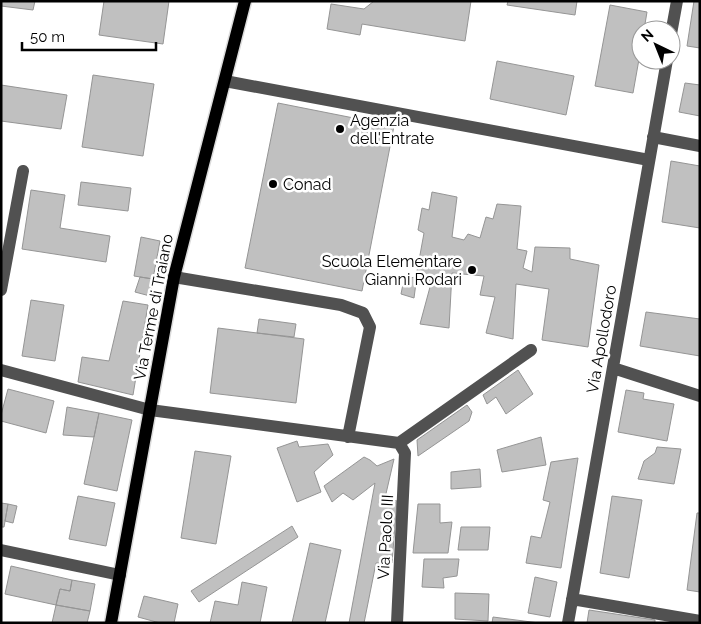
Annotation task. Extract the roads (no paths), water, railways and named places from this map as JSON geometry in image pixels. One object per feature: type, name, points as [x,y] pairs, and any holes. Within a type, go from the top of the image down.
[{"type":"main road","name":"Via Terme di Traiano","points":[[111,623],[174,278],[245,1]]},
{"type":"street","points":[[674,20],[677,1]]},
{"type":"street","name":"Via Apollodoro","points":[[568,623],[664,70]]},
{"type":"street","points":[[225,81],[649,160]]},
{"type":"street","points":[[653,137],[700,146]]},
{"type":"street","points":[[1,290],[3,268],[23,171]]},
{"type":"street","points":[[174,278],[341,305],[363,313],[370,327],[348,437]]},
{"type":"street","points":[[1,370],[150,410],[348,437],[402,448],[531,350]]},
{"type":"street","points":[[613,368],[700,396]]},
{"type":"street","name":"Via Paolo III","points":[[397,623],[402,448]]},
{"type":"street","points":[[1,550],[120,575]]},
{"type":"street","points":[[572,598],[700,621]]},
{"type":"place","name":"Agenzia dell'Entrate","points":[[340,129]]},
{"type":"place","name":"Conad","points":[[273,184]]},
{"type":"place","name":"Scuola Elementare Gianni Rodari","points":[[472,270]]}]
